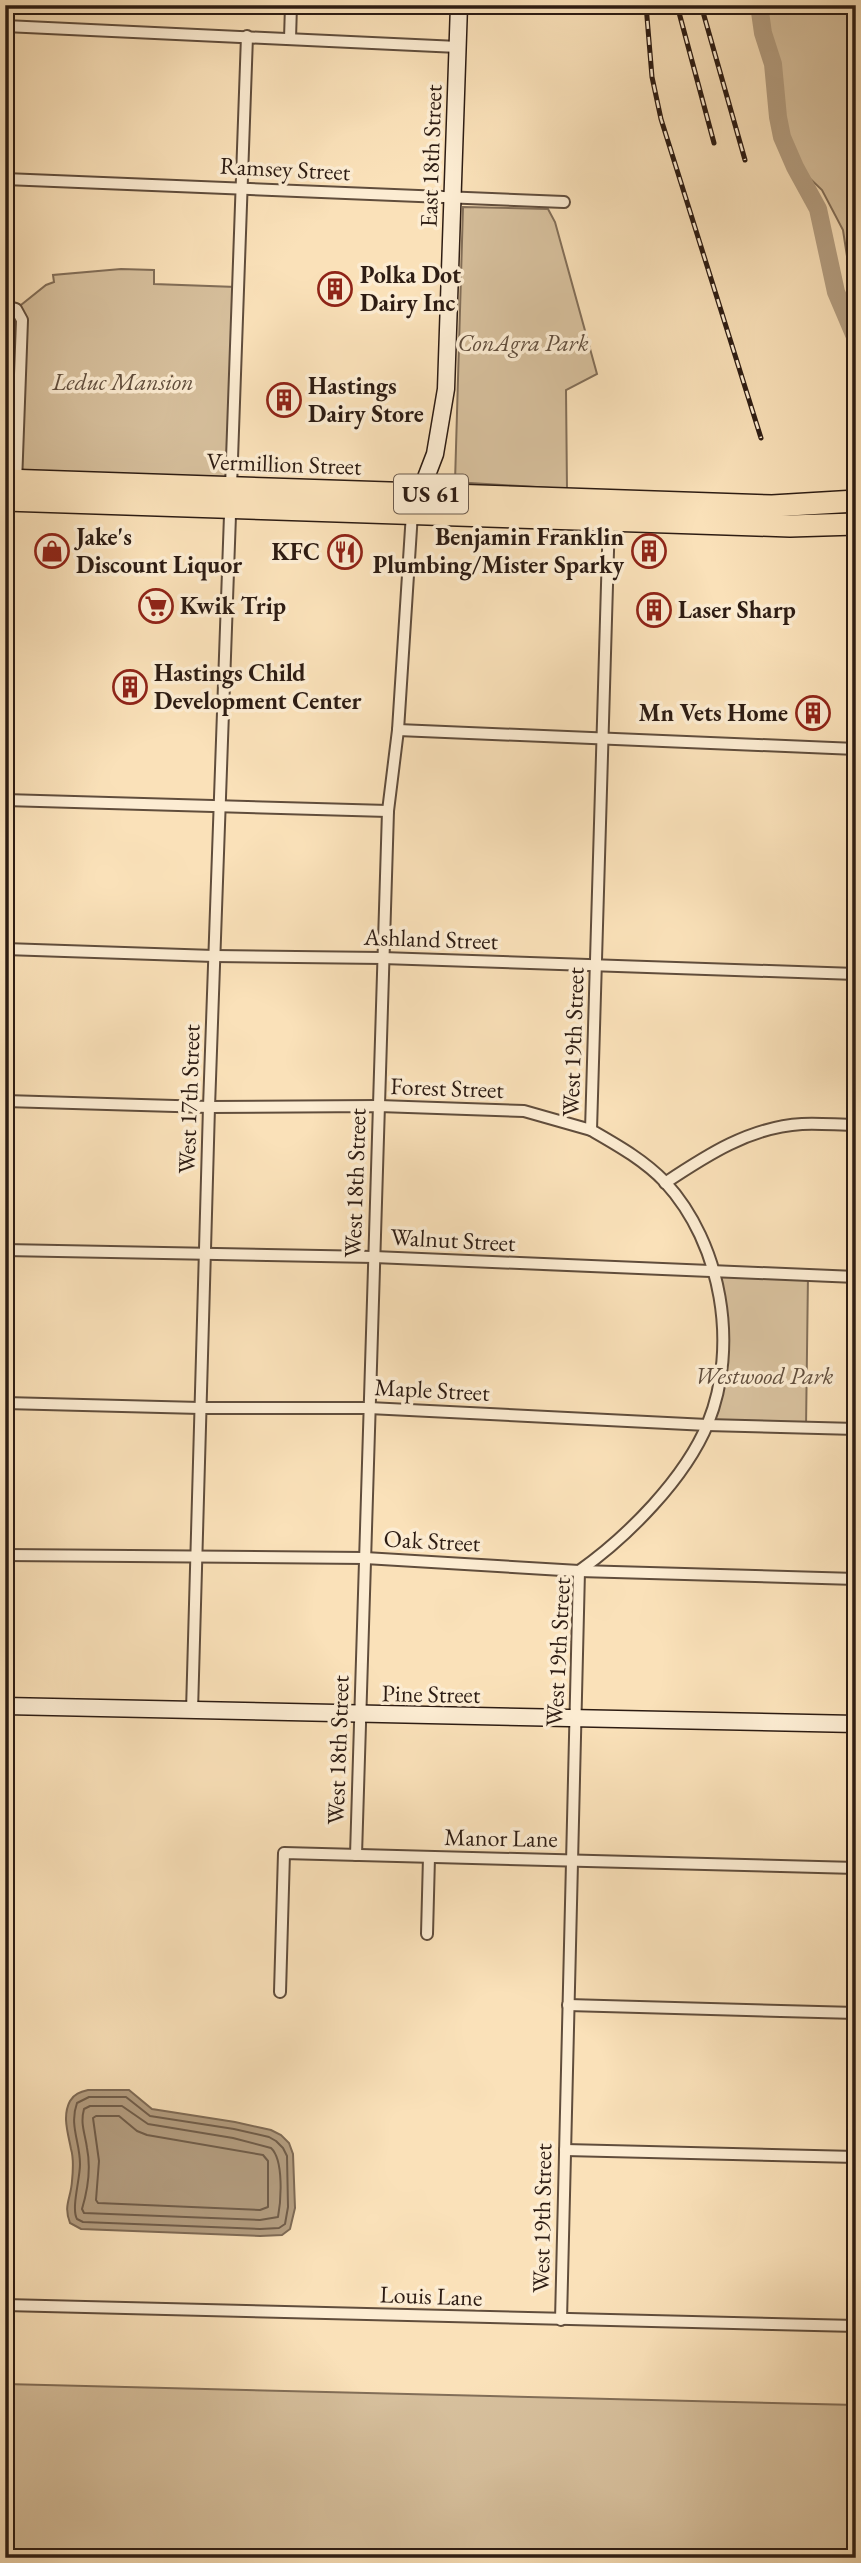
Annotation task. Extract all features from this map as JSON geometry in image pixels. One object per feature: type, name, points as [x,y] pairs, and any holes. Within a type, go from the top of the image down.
[{"type":"highway","name":"Vermillion Street","points":[[11,490],[610,510],[790,526],[856,524]]},
{"type":"highway","name":"Vermillion Street","points":[[610,510],[856,501]]},
{"type":"street","points":[[290,39],[291,5]]},
{"type":"street","name":"East 18th Street","points":[[416,503],[435,454],[446,389],[459,5]]},
{"type":"street","points":[[5,26],[458,47]]},
{"type":"street","name":"West 17th Street","points":[[192,1711],[208,1107],[247,36]]},
{"type":"street","name":"Ramsey Street","points":[[5,179],[564,202]]},
{"type":"street","points":[[10,308],[22,320],[11,490]]},
{"type":"street","name":"West 18th Street","points":[[356,1855],[388,811],[398,730],[416,503]]},
{"type":"street","name":"West 19th Street","points":[[561,2320],[579,1571],[605,1553],[674,1480],[707,1425],[715,1404],[723,1350],[720,1305],[714,1272],[694,1224],[665,1183],[630,1152],[591,1130],[610,510]]},
{"type":"street","points":[[398,730],[856,749]]},
{"type":"street","points":[[5,800],[388,811]]},
{"type":"street","name":"Ashland Street","points":[[5,949],[856,974]]},
{"type":"street","name":"Forest Street","points":[[5,1101],[208,1107],[379,1106],[524,1111],[591,1130]]},
{"type":"street","points":[[665,1183],[704,1157],[744,1136],[800,1124],[856,1125]]},
{"type":"street","name":"Walnut Street","points":[[5,1250],[374,1257],[856,1277]]},
{"type":"street","name":"Maple Street","points":[[5,1403],[200,1408],[369,1408],[707,1425],[856,1429]]},
{"type":"street","name":"Oak Street","points":[[5,1555],[365,1558],[579,1571],[856,1579]]},
{"type":"street","name":"Pine Street","points":[[5,1706],[856,1724]]},
{"type":"street","name":"Manor Lane","points":[[280,1993],[284,1853],[856,1868]]},
{"type":"street","points":[[426,1934],[429,1857]]},
{"type":"street","points":[[568,2005],[856,2012]]},
{"type":"street","points":[[565,2150],[856,2157]]},
{"type":"street","name":"Louis Lane","points":[[5,2305],[856,2326]]},
{"type":"green space","points":[[767,5],[856,5],[856,321],[847,300],[852,289],[843,230],[822,190],[800,169],[787,141],[776,56],[768,31]]},
{"type":"green space","name":"ConAgra Park","points":[[463,207],[548,209],[555,222],[597,374],[566,390],[567,489],[455,482]]},
{"type":"green space","name":"Leduc Mansion","points":[[121,269],[154,270],[154,284],[236,287],[230,489],[16,481],[22,320],[16,309],[46,285],[54,282],[53,275]]},
{"type":"green space","name":"Westwood Park","points":[[714,1272],[808,1275],[806,1428],[707,1425],[721,1372]]},
{"type":"green space","points":[[5,2384],[856,2405],[856,2558],[5,2558]]},
{"type":"water","points":[[88,2090],[129,2090],[152,2109],[235,2122],[281,2135],[289,2143],[293,2154],[295,2208],[290,2229],[282,2235],[260,2236],[81,2229],[70,2223],[67,2207],[73,2161],[66,2113],[73,2097]]},
{"type":"waterway","points":[[759,5],[763,33],[773,64],[782,137],[818,209],[836,292],[856,339]]},
{"type":"railway","points":[[646,5],[652,77],[661,119],[761,438]]},
{"type":"railway","points":[[677,5],[714,143]]},
{"type":"railway","points":[[701,5],[745,160]]},
{"type":"place","name":"Polka Dot Dairy Inc","points":[[335,289]]},
{"type":"place","name":"Hastings Dairy Store","points":[[284,400]]},
{"type":"place","name":"Jake's Discount Liquor","points":[[52,551]]},
{"type":"place","name":"Benjamin Franklin Plumbing/Mister Sparky","points":[[649,551]]},
{"type":"place","name":"KFC","points":[[345,552]]},
{"type":"place","name":"Kwik Trip","points":[[156,606]]},
{"type":"place","name":"Laser Sharp","points":[[654,610]]},
{"type":"place","name":"Hastings Child Development Center","points":[[130,687]]},
{"type":"place","name":"Mn Vets Home","points":[[813,713]]}]
